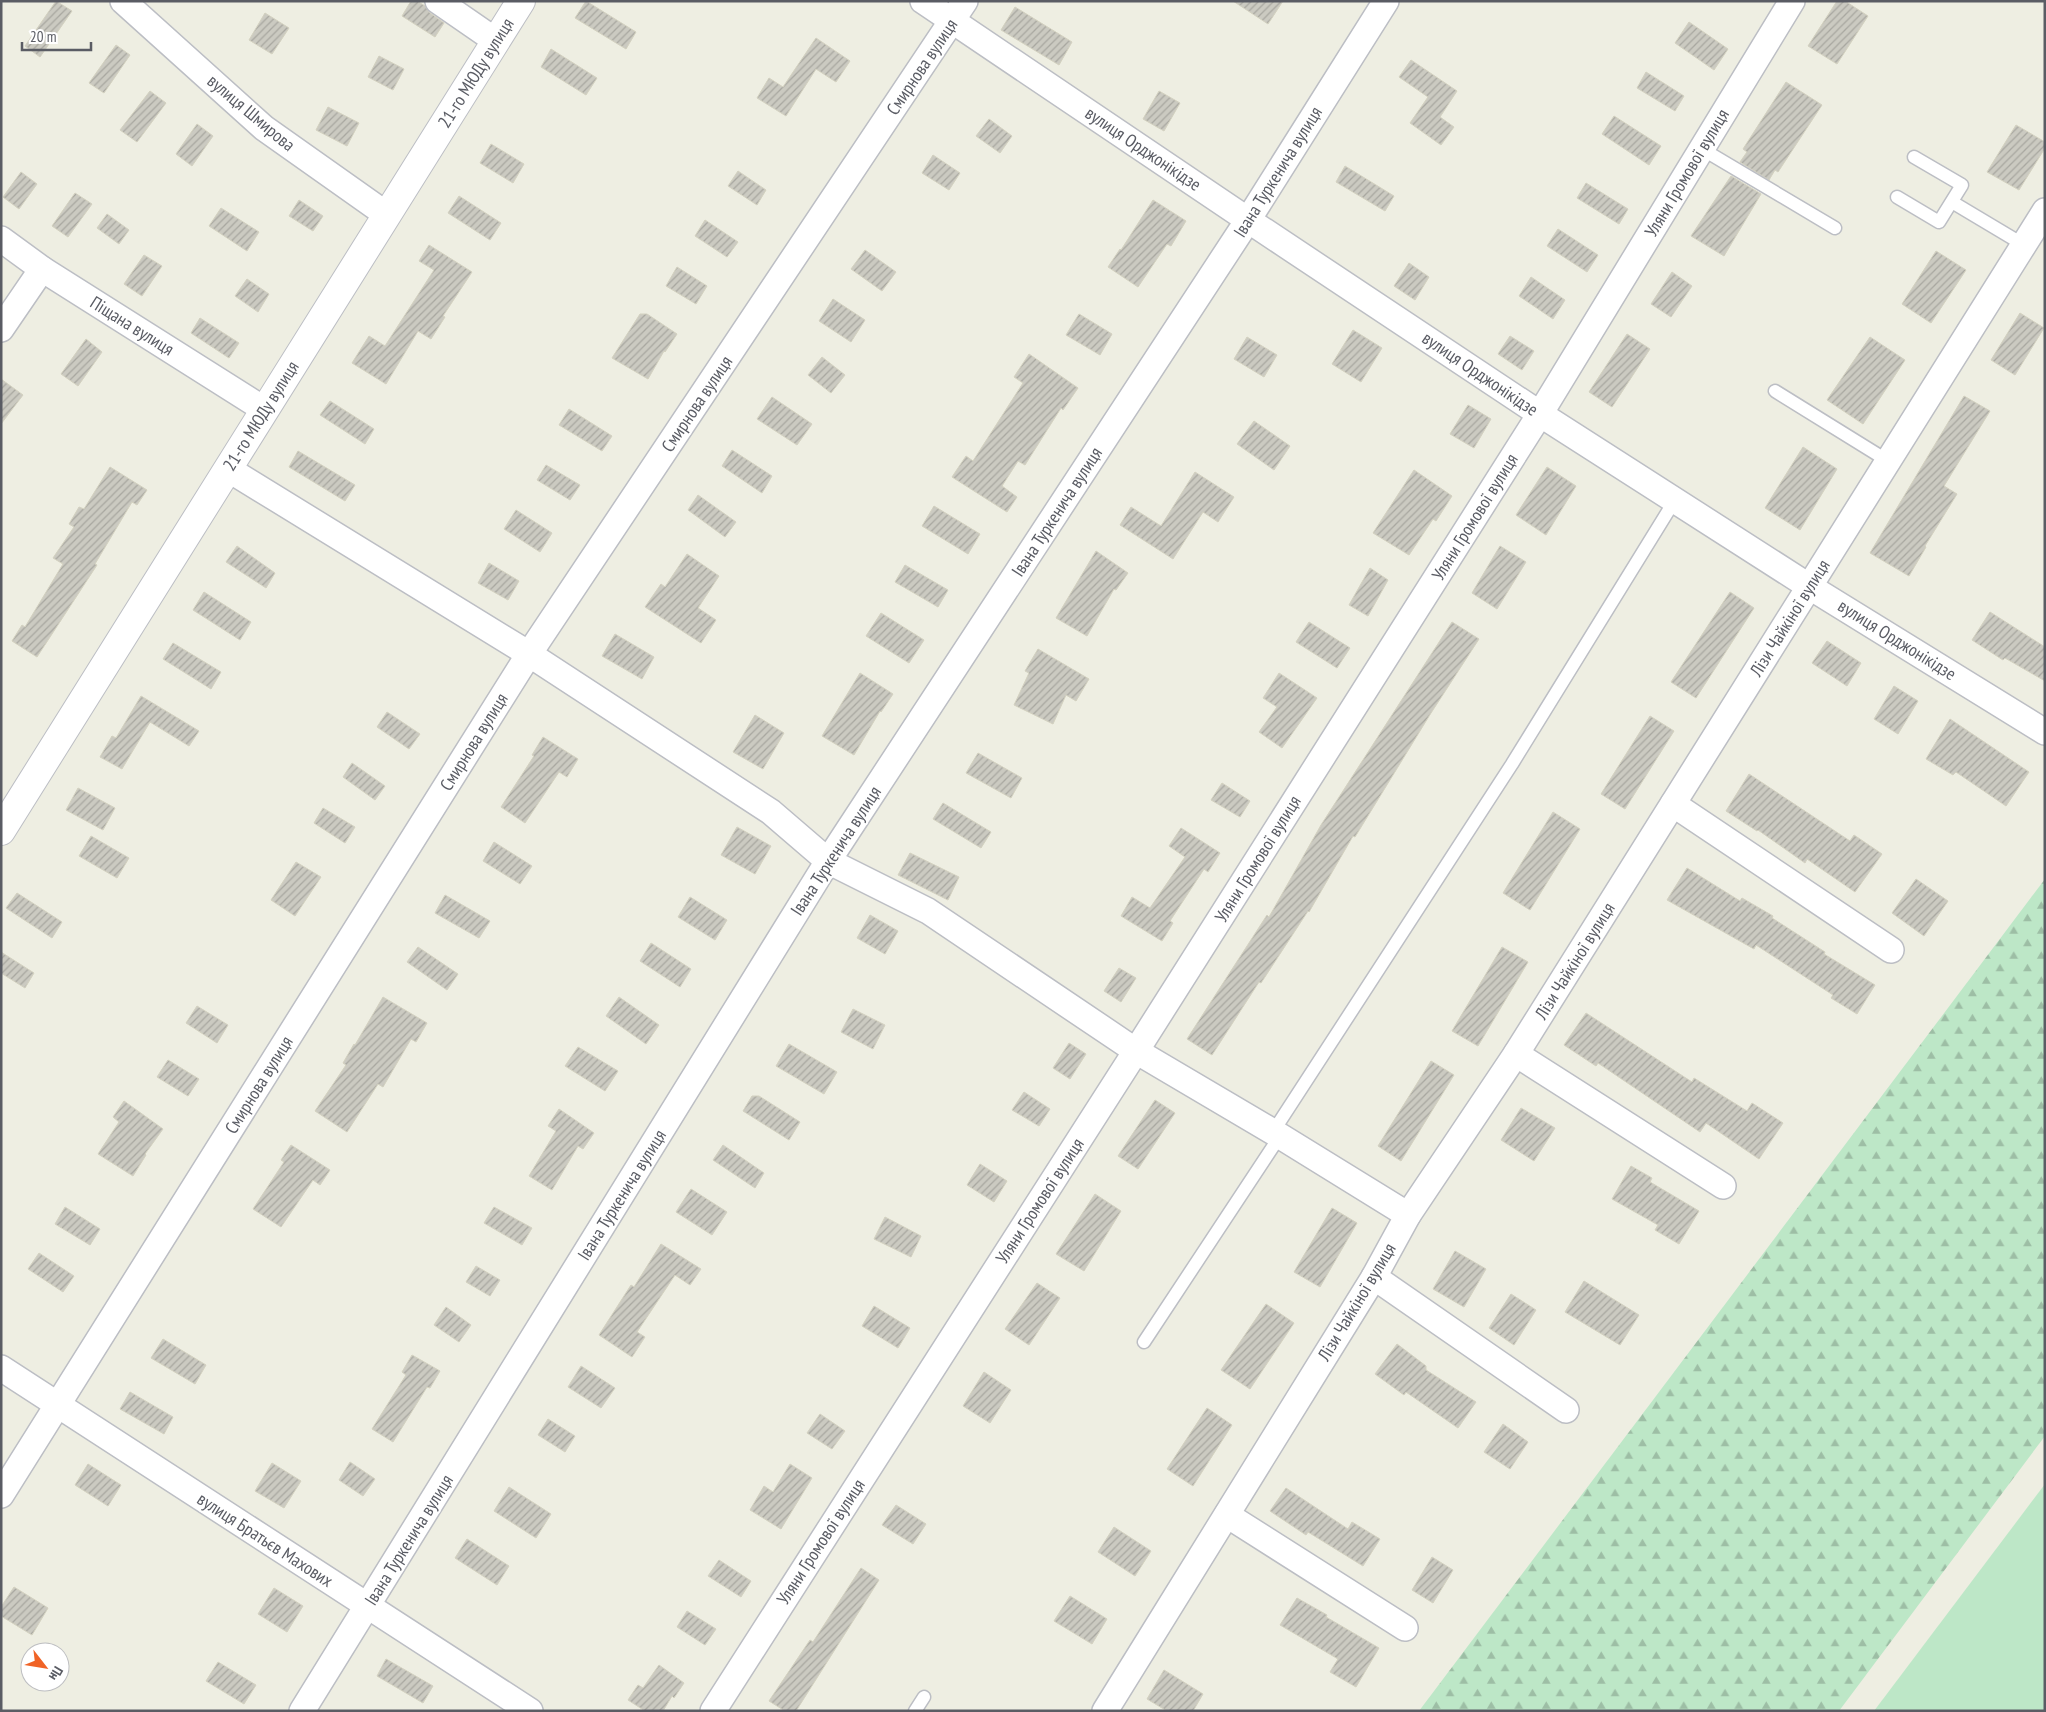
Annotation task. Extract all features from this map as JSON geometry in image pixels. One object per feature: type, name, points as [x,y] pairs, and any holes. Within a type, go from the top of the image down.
[{"type":"street","name":"вулиця Шмирова","points":[[123,1],[264,128],[387,215]]},
{"type":"street","points":[[438,1],[496,41]]},
{"type":"street","name":"21-го МЮДу вулиця","points":[[1,831],[521,1]]},
{"type":"street","name":"вулиця Орджонікідзе","points":[[923,1],[959,11],[1248,220],[1540,414],[1810,586],[2045,732]]},
{"type":"street","name":"Івана Туркенича вулиця","points":[[302,1711],[828,862],[1248,220],[1386,1]]},
{"type":"street","name":"Уляни Громової вулиця","points":[[713,1711],[1136,1051],[1540,414],[1792,1]]},
{"type":"street","name":"Смирнова вулиця","points":[[1,1495],[529,654],[959,11]]},
{"type":"street","name":"Лізи Чайкіної вулиця","points":[[1105,1711],[1374,1277],[1408,1215],[1516,1054],[2045,211]]},
{"type":"street","name":"Піщана вулиця","points":[[1,239],[42,269],[265,410]]},
{"type":"street","points":[[1,328],[42,269]]},
{"type":"street","points":[[228,469],[529,654],[771,812],[828,862],[928,911],[1136,1051],[1277,1134],[1408,1215]]},
{"type":"street","points":[[1673,804],[1891,950]]},
{"type":"street","points":[[1516,1054],[1723,1186]]},
{"type":"street","points":[[1374,1277],[1566,1410]]},
{"type":"street","name":"вулиця Братьєв Махових","points":[[1,1368],[530,1711]]},
{"type":"street","points":[[1227,1515],[1405,1628]]},
{"type":"lane","points":[[1702,149],[1835,228]]},
{"type":"lane","points":[[1897,197],[1939,222],[1962,185],[1914,156]]},
{"type":"lane","points":[[1952,202],[2024,245]]},
{"type":"lane","points":[[1775,391],[1888,461]]},
{"type":"lane","points":[[1144,1342],[1512,764],[1675,500]]},
{"type":"lane","points":[[915,1711],[924,1697]]},
{"type":"green space","points":[[2045,879],[2045,1436],[1839,1711],[1419,1711]]},
{"type":"green space","points":[[2045,1484],[2045,1711],[1874,1711]]},
{"type":"building","points":[[56,1],[72,11],[40,57],[25,46]]},
{"type":"building","points":[[411,1],[417,1],[425,6],[430,13],[444,23],[435,37],[402,16]]},
{"type":"building","points":[[586,1],[636,32],[626,49],[575,18]]},
{"type":"building","points":[[1233,1],[1283,1],[1268,24]]},
{"type":"building","points":[[1837,1],[1845,1],[1868,16],[1837,64],[1808,46]]},
{"type":"building","points":[[1015,7],[1072,42],[1059,65],[1001,30]]},
{"type":"building","points":[[265,13],[289,28],[272,54],[249,40]]},
{"type":"building","points":[[1689,22],[1728,49],[1714,70],[1675,43]]},
{"type":"building","points":[[816,38],[850,61],[836,82],[816,69],[786,116],[757,98],[769,78],[783,87]]},
{"type":"building","points":[[116,45],[130,55],[104,93],[89,83]]},
{"type":"building","points":[[551,49],[597,78],[586,95],[541,67]]},
{"type":"building","points":[[379,56],[404,69],[393,90],[368,77]]},
{"type":"building","points":[[1411,60],[1457,91],[1440,117],[1454,127],[1441,145],[1410,123],[1428,97],[1399,77]]},
{"type":"building","points":[[1646,72],[1684,96],[1675,111],[1637,88]]},
{"type":"building","points":[[1786,82],[1822,105],[1778,172],[1775,170],[1769,180],[1740,162],[1747,152],[1743,149]]},
{"type":"building","points":[[150,91],[166,103],[137,142],[120,130]]},
{"type":"building","points":[[1159,91],[1180,103],[1164,131],[1143,119]]},
{"type":"building","points":[[328,107],[359,123],[347,146],[316,130]]},
{"type":"building","points":[[1614,116],[1661,146],[1649,165],[1602,134]]},
{"type":"building","points":[[989,119],[1012,136],[1000,153],[976,136]]},
{"type":"building","points":[[197,124],[213,136],[192,166],[176,154]]},
{"type":"building","points":[[2016,125],[2045,142],[2045,148],[2019,190],[1987,172]]},
{"type":"building","points":[[491,144],[524,164],[513,183],[480,163]]},
{"type":"building","points":[[933,155],[960,173],[949,190],[922,173]]},
{"type":"building","points":[[1345,166],[1394,196],[1385,211],[1336,182]]},
{"type":"building","points":[[738,171],[766,190],[757,205],[728,186]]},
{"type":"building","points":[[21,172],[37,184],[19,209],[3,197]]},
{"type":"building","points":[[1731,176],[1761,194],[1724,256],[1691,236]]},
{"type":"building","points":[[1586,183],[1628,209],[1619,224],[1577,198]]},
{"type":"building","points":[[75,193],[92,204],[68,237],[52,226]]},
{"type":"building","points":[[459,196],[501,223],[490,240],[448,213]]},
{"type":"building","points":[[299,200],[323,216],[313,231],[289,216]]},
{"type":"building","points":[[1153,200],[1186,221],[1171,246],[1167,244],[1138,287],[1108,267]]},
{"type":"building","points":[[221,208],[259,232],[247,251],[209,226]]},
{"type":"building","points":[[107,214],[129,230],[119,244],[97,228]]},
{"type":"building","points":[[705,220],[738,242],[727,257],[695,236]]},
{"type":"building","points":[[1558,229],[1598,255],[1587,272],[1547,246]]},
{"type":"building","points":[[429,245],[472,272],[443,316],[445,317],[431,339],[418,331],[386,384],[352,363],[369,336],[385,346],[434,270],[419,261]]},
{"type":"building","points":[[865,250],[896,272],[882,291],[851,269]]},
{"type":"building","points":[[1936,251],[1966,270],[1931,323],[1902,304]]},
{"type":"building","points":[[144,255],[162,266],[142,296],[124,284]]},
{"type":"building","points":[[1409,263],[1429,277],[1415,300],[1394,286]]},
{"type":"building","points":[[677,267],[707,286],[696,304],[666,286]]},
{"type":"building","points":[[1672,272],[1692,286],[1671,317],[1651,304]]},
{"type":"building","points":[[1531,277],[1565,300],[1553,319],[1519,296]]},
{"type":"building","points":[[247,279],[269,294],[258,312],[235,296]]},
{"type":"building","points":[[833,299],[865,320],[851,342],[819,321]]},
{"type":"building","points":[[2020,313],[2044,328],[2015,375],[1991,360]]},
{"type":"building","points":[[640,314],[647,314],[677,334],[664,351],[648,379],[612,358]]},
{"type":"building","points":[[1079,314],[1112,334],[1100,355],[1066,335]]},
{"type":"building","points":[[200,318],[239,343],[229,358],[191,333]]},
{"type":"building","points":[[1353,330],[1382,348],[1361,382],[1332,364]]},
{"type":"building","points":[[1627,334],[1650,349],[1612,407],[1589,392]]},
{"type":"building","points":[[1510,336],[1534,351],[1522,370],[1498,354]]},
{"type":"building","points":[[1247,337],[1277,355],[1264,377],[1234,359]]},
{"type":"building","points":[[1870,337],[1905,360],[1863,424],[1827,400]]},
{"type":"building","points":[[86,339],[102,352],[78,386],[61,374]]},
{"type":"building","points":[[1029,354],[1078,388],[1063,410],[1061,408],[1025,465],[1018,461],[1002,486],[1017,497],[1007,512],[952,477],[966,456],[973,461],[1023,383],[1014,377]]},
{"type":"building","points":[[822,357],[845,375],[831,393],[808,375]]},
{"type":"building","points":[[1,379],[23,395],[1,424]]},
{"type":"building","points":[[1964,396],[1990,411],[1944,486],[1957,494],[1909,576],[1870,553]]},
{"type":"building","points":[[772,397],[812,424],[797,445],[757,419]]},
{"type":"building","points":[[330,401],[374,429],[365,444],[320,415]]},
{"type":"building","points":[[1468,405],[1491,419],[1474,448],[1450,434]]},
{"type":"building","points":[[569,409],[612,436],[602,451],[559,425]]},
{"type":"building","points":[[1254,421],[1290,446],[1274,470],[1237,444]]},
{"type":"building","points":[[1803,447],[1837,469],[1800,530],[1765,508]]},
{"type":"building","points":[[732,450],[772,476],[762,493],[722,466]]},
{"type":"building","points":[[298,451],[355,485],[345,501],[289,467]]},
{"type":"building","points":[[546,465],[580,485],[570,500],[537,480]]},
{"type":"building","points":[[110,467],[147,490],[137,505],[132,502],[95,564],[97,565],[37,657],[12,641],[22,625],[25,627],[63,564],[53,558],[74,527],[69,524],[79,507],[84,509]]},
{"type":"building","points":[[1547,467],[1576,486],[1546,535],[1516,515]]},
{"type":"building","points":[[1414,470],[1452,496],[1436,521],[1433,519],[1409,555],[1373,533]]},
{"type":"building","points":[[1195,472],[1234,497],[1218,522],[1203,512],[1173,559],[1120,525],[1131,507],[1161,526]]},
{"type":"building","points":[[698,495],[736,522],[725,537],[688,510]]},
{"type":"building","points":[[934,506],[980,534],[968,554],[922,526]]},
{"type":"building","points":[[516,510],[552,533],[540,552],[504,529]]},
{"type":"building","points":[[237,546],[275,573],[266,588],[226,562]]},
{"type":"building","points":[[1500,546],[1526,562],[1497,609],[1472,593]]},
{"type":"building","points":[[1096,551],[1128,573],[1116,590],[1114,589],[1087,636],[1056,618]]},
{"type":"building","points":[[687,554],[719,576],[698,608],[716,620],[701,643],[645,607],[661,584],[665,587]]},
{"type":"building","points":[[489,563],[519,581],[508,600],[478,583]]},
{"type":"building","points":[[905,565],[948,590],[938,607],[895,582]]},
{"type":"building","points":[[1370,568],[1388,580],[1368,616],[1349,605]]},
{"type":"building","points":[[204,592],[251,622],[240,640],[193,610]]},
{"type":"building","points":[[1730,592],[1754,608],[1696,698],[1671,682]]},
{"type":"building","points":[[1990,612],[2045,647],[2045,681],[2005,658],[2003,660],[1972,640]]},
{"type":"building","points":[[881,613],[924,640],[909,663],[866,636]]},
{"type":"building","points":[[1309,622],[1350,648],[1337,668],[1296,642]]},
{"type":"building","points":[[1452,622],[1479,639],[1355,837],[1353,836],[1309,912],[1261,983],[1259,982],[1212,1055],[1187,1039],[1267,915],[1269,917],[1321,825]]},
{"type":"building","points":[[615,634],[654,657],[642,679],[602,656]]},
{"type":"building","points":[[1827,641],[1861,663],[1847,686],[1812,663]]},
{"type":"building","points":[[173,643],[221,672],[211,689],[163,659]]},
{"type":"building","points":[[1038,649],[1089,679],[1076,701],[1066,695],[1053,724],[1014,705],[1029,673],[1025,671]]},
{"type":"building","points":[[860,673],[893,694],[880,711],[854,755],[822,736]]},
{"type":"building","points":[[1279,673],[1317,698],[1282,748],[1259,732],[1277,707],[1263,698]]},
{"type":"building","points":[[1894,686],[1918,701],[1898,734],[1874,719]]},
{"type":"building","points":[[141,696],[199,731],[189,746],[150,722],[122,769],[100,757],[112,736],[116,738]]},
{"type":"building","points":[[387,712],[420,734],[409,749],[377,727]]},
{"type":"building","points":[[755,715],[784,733],[763,769],[733,752]]},
{"type":"building","points":[[1650,716],[1674,731],[1625,809],[1601,794]]},
{"type":"building","points":[[1950,719],[2029,772],[2006,806],[1956,772],[1953,775],[1926,759]]},
{"type":"building","points":[[543,737],[578,759],[567,777],[559,772],[525,823],[501,807],[534,756],[532,755]]},
{"type":"building","points":[[978,753],[1022,778],[1011,798],[966,773]]},
{"type":"building","points":[[352,763],[385,786],[375,800],[343,777]]},
{"type":"building","points":[[1749,774],[1850,841],[1854,835],[1882,854],[1855,892],[1807,859],[1805,863],[1758,830],[1726,811]]},
{"type":"building","points":[[1222,783],[1250,801],[1240,817],[1211,800]]},
{"type":"building","points":[[78,788],[115,808],[103,830],[66,810]]},
{"type":"building","points":[[943,803],[991,832],[981,848],[933,819]]},
{"type":"building","points":[[323,808],[355,827],[345,843],[314,823]]},
{"type":"building","points":[[1553,812],[1580,829],[1530,910],[1503,893]]},
{"type":"building","points":[[737,827],[771,846],[755,874],[721,855]]},
{"type":"building","points":[[1181,828],[1220,853],[1208,872],[1204,869],[1170,921],[1173,923],[1162,941],[1121,916],[1132,897],[1150,908],[1185,857],[1169,846]]},
{"type":"building","points":[[91,836],[129,858],[117,878],[79,856]]},
{"type":"building","points":[[494,842],[532,866],[520,884],[483,861]]},
{"type":"building","points":[[910,853],[959,877],[948,900],[898,875]]},
{"type":"building","points":[[296,862],[321,877],[295,916],[271,900]]},
{"type":"building","points":[[1687,868],[1740,901],[1742,898],[1773,916],[1772,918],[1825,952],[1824,954],[1875,985],[1857,1014],[1831,998],[1833,995],[1756,945],[1754,949],[1667,900]]},
{"type":"building","points":[[1916,879],[1948,901],[1924,936],[1892,913]]},
{"type":"building","points":[[17,893],[62,922],[52,938],[6,908]]},
{"type":"building","points":[[445,895],[490,921],[479,938],[435,913]]},
{"type":"building","points":[[690,897],[727,920],[715,940],[678,917]]},
{"type":"building","points":[[870,915],[898,931],[885,954],[857,938]]},
{"type":"building","points":[[651,943],[691,969],[680,987],[640,961]]},
{"type":"building","points":[[418,947],[458,974],[447,990],[407,962]]},
{"type":"building","points":[[1502,947],[1528,962],[1478,1046],[1452,1031]]},
{"type":"building","points":[[1,952],[34,973],[25,988],[1,973]]},
{"type":"building","points":[[1119,968],[1136,978],[1121,1002],[1104,991]]},
{"type":"building","points":[[383,997],[427,1023],[416,1042],[411,1039],[383,1087],[378,1084],[347,1132],[315,1111],[346,1065],[343,1063]]},
{"type":"building","points":[[619,997],[659,1025],[646,1044],[606,1016]]},
{"type":"building","points":[[197,1006],[228,1025],[217,1043],[186,1023]]},
{"type":"building","points":[[853,1009],[885,1025],[873,1049],[841,1032]]},
{"type":"building","points":[[1586,1013],[1692,1082],[1694,1078],[1747,1111],[1752,1103],[1783,1123],[1759,1159],[1706,1123],[1700,1132],[1598,1063],[1596,1066],[1564,1045]]},
{"type":"building","points":[[1069,1043],[1086,1054],[1070,1079],[1053,1068]]},
{"type":"building","points":[[789,1044],[837,1072],[824,1094],[776,1066]]},
{"type":"building","points":[[578,1047],[618,1071],[605,1091],[565,1066]]},
{"type":"building","points":[[168,1060],[199,1079],[188,1096],[157,1077]]},
{"type":"building","points":[[1431,1061],[1454,1075],[1401,1161],[1378,1146]]},
{"type":"building","points":[[1024,1092],[1050,1109],[1039,1126],[1012,1110]]},
{"type":"building","points":[[752,1096],[759,1096],[800,1122],[789,1140],[743,1111]]},
{"type":"building","points":[[1155,1100],[1175,1113],[1138,1169],[1118,1156]]},
{"type":"building","points":[[124,1101],[163,1129],[145,1154],[133,1176],[98,1154],[119,1122],[113,1117]]},
{"type":"building","points":[[1521,1108],[1555,1128],[1534,1161],[1501,1140]]},
{"type":"building","points":[[559,1109],[594,1133],[583,1149],[578,1146],[552,1190],[529,1176],[556,1131],[548,1126]]},
{"type":"building","points":[[291,1145],[330,1170],[320,1185],[313,1180],[281,1227],[253,1209],[284,1162],[281,1160]]},
{"type":"building","points":[[723,1145],[764,1173],[755,1188],[713,1160]]},
{"type":"building","points":[[980,1164],[1007,1181],[994,1202],[967,1185]]},
{"type":"building","points":[[1631,1166],[1652,1178],[1650,1182],[1699,1211],[1679,1244],[1655,1230],[1658,1225],[1612,1199]]},
{"type":"building","points":[[691,1189],[727,1212],[712,1235],[676,1212]]},
{"type":"building","points":[[1095,1194],[1121,1211],[1084,1271],[1056,1254]]},
{"type":"building","points":[[65,1207],[100,1229],[90,1245],[55,1224]]},
{"type":"building","points":[[494,1207],[532,1228],[522,1245],[484,1223]]},
{"type":"building","points":[[1332,1208],[1357,1223],[1320,1287],[1294,1272]]},
{"type":"building","points":[[885,1217],[921,1236],[911,1257],[874,1239]]},
{"type":"building","points":[[661,1244],[701,1269],[690,1285],[675,1275],[637,1332],[645,1337],[632,1357],[599,1335],[631,1285],[634,1287]]},
{"type":"building","points":[[1455,1251],[1486,1269],[1464,1307],[1433,1289]]},
{"type":"building","points":[[39,1253],[74,1276],[63,1292],[28,1269]]},
{"type":"building","points":[[476,1266],[500,1280],[490,1296],[466,1282]]},
{"type":"building","points":[[1584,1281],[1639,1315],[1620,1345],[1565,1312]]},
{"type":"building","points":[[1037,1283],[1060,1298],[1029,1345],[1005,1329]]},
{"type":"building","points":[[1511,1294],[1536,1310],[1514,1345],[1489,1328]]},
{"type":"building","points":[[1266,1304],[1294,1323],[1250,1389],[1221,1370]]},
{"type":"building","points":[[874,1306],[910,1328],[898,1348],[862,1326]]},
{"type":"building","points":[[446,1307],[471,1325],[459,1342],[434,1325]]},
{"type":"building","points":[[163,1339],[206,1365],[195,1384],[151,1358]]},
{"type":"building","points":[[1397,1344],[1426,1366],[1426,1370],[1476,1402],[1458,1428],[1406,1392],[1404,1395],[1375,1374]]},
{"type":"building","points":[[412,1355],[440,1371],[430,1388],[427,1387],[393,1442],[372,1429],[406,1375],[402,1372]]},
{"type":"building","points":[[581,1366],[615,1388],[601,1408],[568,1387]]},
{"type":"building","points":[[984,1372],[1011,1390],[990,1423],[963,1406]]},
{"type":"building","points":[[130,1392],[173,1417],[164,1434],[120,1409]]},
{"type":"building","points":[[1207,1408],[1232,1425],[1193,1486],[1167,1469]]},
{"type":"building","points":[[820,1414],[845,1431],[832,1449],[807,1433]]},
{"type":"building","points":[[548,1419],[575,1436],[565,1452],[538,1435]]},
{"type":"building","points":[[1503,1424],[1528,1442],[1510,1469],[1484,1452]]},
{"type":"building","points":[[350,1462],[375,1479],[363,1496],[339,1480]]},
{"type":"building","points":[[272,1463],[301,1481],[284,1508],[255,1491]]},
{"type":"building","points":[[88,1464],[121,1485],[108,1506],[75,1485]]},
{"type":"building","points":[[790,1464],[812,1478],[781,1529],[750,1510],[764,1486],[773,1492]]},
{"type":"building","points":[[509,1487],[551,1514],[536,1538],[494,1511]]},
{"type":"building","points":[[1286,1488],[1348,1529],[1352,1522],[1380,1539],[1363,1566],[1308,1532],[1306,1535],[1270,1511]]},
{"type":"building","points":[[896,1505],[926,1524],[913,1544],[882,1525]]},
{"type":"building","points":[[1114,1527],[1151,1551],[1135,1576],[1098,1552]]},
{"type":"building","points":[[467,1539],[509,1566],[497,1585],[455,1558]]},
{"type":"building","points":[[1432,1557],[1453,1570],[1433,1603],[1412,1590]]},
{"type":"building","points":[[719,1560],[751,1581],[741,1597],[708,1576]]},
{"type":"building","points":[[861,1568],[879,1580],[796,1711],[785,1711],[769,1701],[810,1640],[813,1642]]},
{"type":"building","points":[[14,1587],[48,1608],[32,1635],[1,1616],[1,1607]]},
{"type":"building","points":[[274,1588],[303,1606],[287,1632],[258,1614]]},
{"type":"building","points":[[1070,1596],[1107,1619],[1092,1644],[1054,1621]]},
{"type":"building","points":[[1297,1598],[1379,1648],[1356,1687],[1330,1672],[1338,1659],[1280,1625]]},
{"type":"building","points":[[687,1611],[716,1629],[705,1645],[677,1627]]},
{"type":"building","points":[[386,1659],[433,1686],[423,1703],[377,1676]]},
{"type":"building","points":[[218,1662],[256,1685],[244,1704],[206,1681]]},
{"type":"building","points":[[659,1665],[684,1683],[674,1698],[672,1696],[663,1711],[645,1711],[628,1700],[638,1685],[643,1688]]},
{"type":"building","points":[[1164,1670],[1203,1694],[1193,1711],[1167,1711],[1147,1699]]}]
